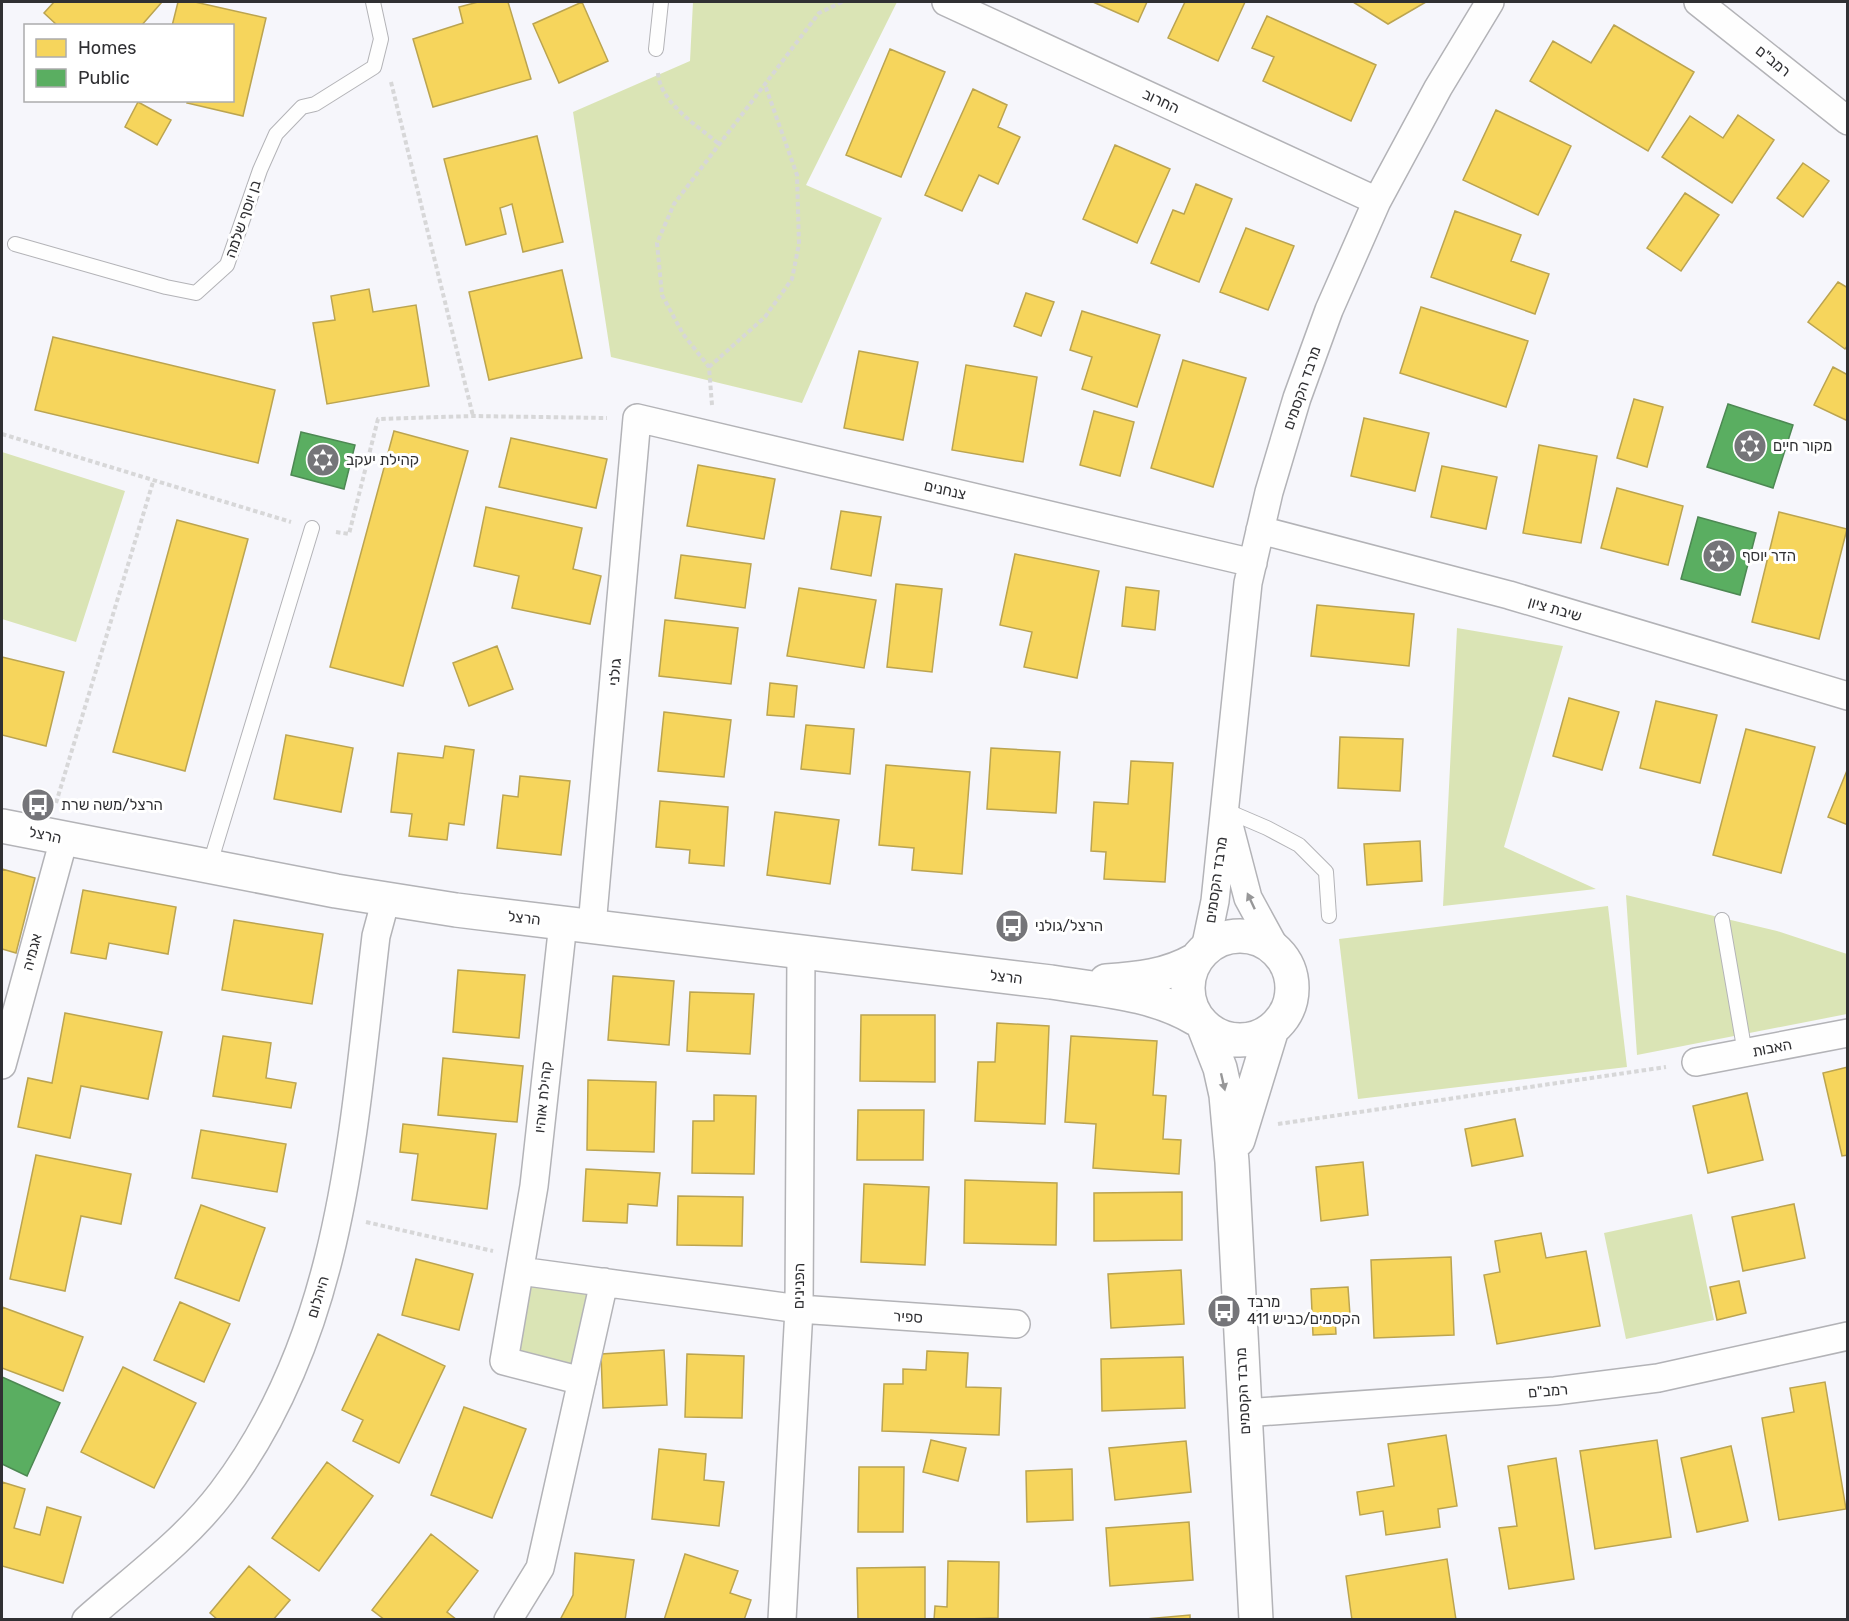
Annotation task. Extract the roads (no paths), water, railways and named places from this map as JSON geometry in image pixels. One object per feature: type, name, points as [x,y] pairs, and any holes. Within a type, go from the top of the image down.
[{"type":"street","name":"החרוב","points":[[946,2],[1377,201]]},
{"type":"street","name":"מרבד הקסמים","points":[[1200,955],[1215,901],[1248,583],[1260,530],[1301,387],[1329,310],[1377,201],[1438,87],[1490,2]]},
{"type":"street","name":"רמב\"ם","points":[[1698,2],[1848,121]]},
{"type":"street","name":"צנחנים","points":[[637,418],[1253,563]]},
{"type":"street","name":"גולני","points":[[578,925],[637,418]]},
{"type":"street","name":"שיבת ציון","points":[[1260,530],[1509,595],[1848,696]]},
{"type":"street","name":"מרבד הקסמים","points":[[1225,810],[1248,898],[1278,953]]},
{"type":"street","name":"הרצל","points":[[2,826],[208,867],[386,899],[578,925],[1051,982],[1133,995],[1179,1008],[1200,1023]]},
{"type":"street","name":"אגמיה","points":[[2,1065],[55,837]]},
{"type":"street","name":"היהלום","points":[[86,1620],[177,1540],[214,1501],[269,1423],[302,1349],[329,1260],[347,1181],[376,936],[386,899]]},
{"type":"street","name":"קהילת אוהיו","points":[[578,925],[504,1361],[582,1381]]},
{"type":"street","points":[[1234,936],[1251,937],[1266,942],[1278,953],[1287,967],[1292,983],[1290,1000],[1284,1016],[1272,1029],[1260,1037],[1245,1041],[1230,1040],[1200,1023],[1190,1005],[1187,990],[1200,955],[1218,940],[1234,936]]},
{"type":"street","name":"הפנינים","points":[[782,1620],[799,1309],[801,952]]},
{"type":"street","name":"הרצל","points":[[1051,982],[1087,982],[1155,976],[1178,970],[1200,955]]},
{"type":"street","name":"מרבד הקסמים","points":[[1200,1023],[1220,1068],[1226,1095],[1232,1162],[1256,1620]]},
{"type":"street","name":"מרבד הקסמים","points":[[1232,1162],[1272,1029]]},
{"type":"street","name":"האבות","points":[[1696,1062],[1848,1033]]},
{"type":"street","points":[[521,1264],[604,1282],[799,1309]]},
{"type":"street","points":[[508,1620],[540,1568],[604,1282]]},
{"type":"street","name":"ספיר","points":[[799,1309],[1016,1324]]},
{"type":"street","name":"רמב\"ם","points":[[1244,1413],[1555,1391],[1646,1380],[1848,1336]]},
{"type":"lane","name":"בן יוסף שלמה","points":[[15,244],[166,287],[196,293],[227,265],[260,170],[276,134],[302,107],[315,104],[374,67],[381,39],[373,2]]},
{"type":"lane","points":[[656,49],[661,2]]},
{"type":"lane","points":[[208,867],[312,528]]},
{"type":"lane","points":[[1225,810],[1299,845],[1326,873],[1329,916]]},
{"type":"lane","points":[[1722,920],[1745,1053]]},
{"type":"place","name":"מקור חיים","points":[[1750,446]]},
{"type":"place","name":"קהילת יעקב","points":[[323,460]]},
{"type":"place","name":"הדר יוסף","points":[[1719,556]]},
{"type":"place","name":"הרצל/משה שרת","points":[[38,805]]},
{"type":"place","name":"הרצל/גולני","points":[[1012,926]]},
{"type":"place","name":"מרבד הקסמים/כביש 411","points":[[1224,1311]]}]
